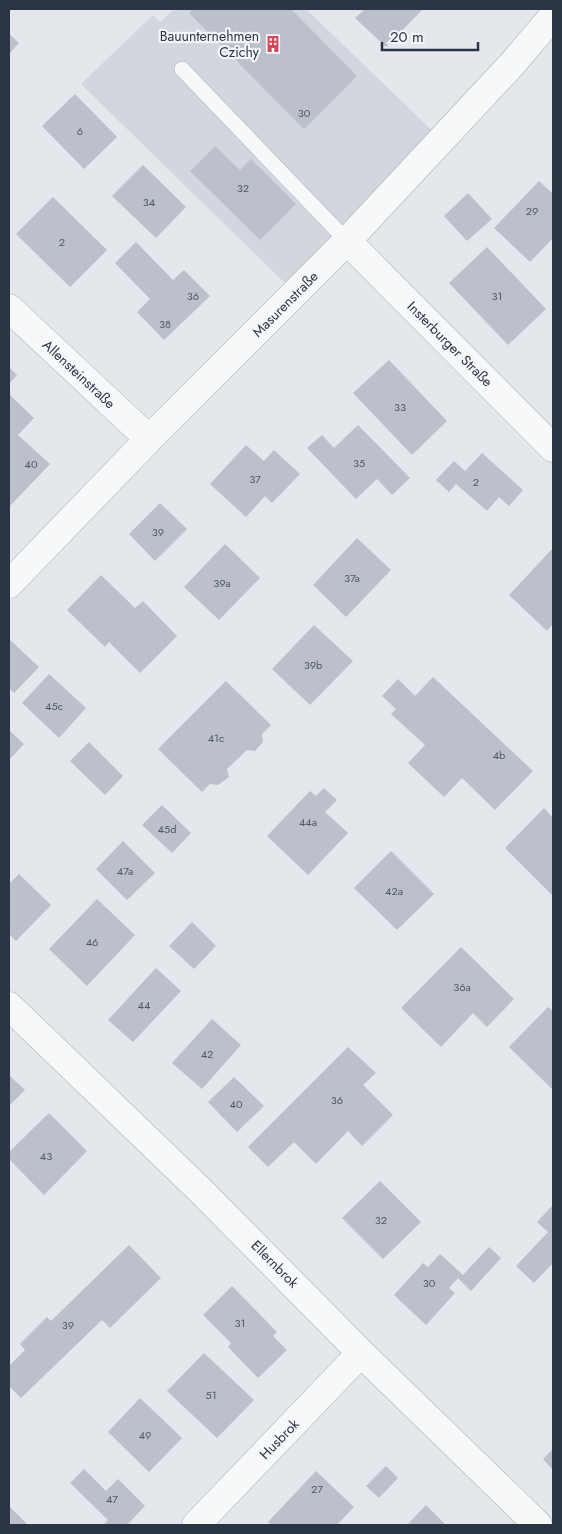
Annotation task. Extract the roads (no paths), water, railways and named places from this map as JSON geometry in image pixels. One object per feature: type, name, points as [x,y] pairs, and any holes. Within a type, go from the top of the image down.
[{"type":"street","name":"Masurenstraße","points":[[9,584],[347,241],[513,63],[553,16]]},
{"type":"street","name":"Insterburger Straße","points":[[347,241],[553,448]]},
{"type":"street","name":"Allensteinstraße","points":[[9,308],[149,440]]},
{"type":"street","name":"Ellernbrok","points":[[9,1006],[201,1191],[362,1353],[538,1525]]},
{"type":"street","name":"Husbrok","points":[[196,1525],[362,1353]]},
{"type":"lane","points":[[182,70],[347,241]]},
{"type":"place","name":"Bauunternehmen Czichy","points":[[273,44]]}]
